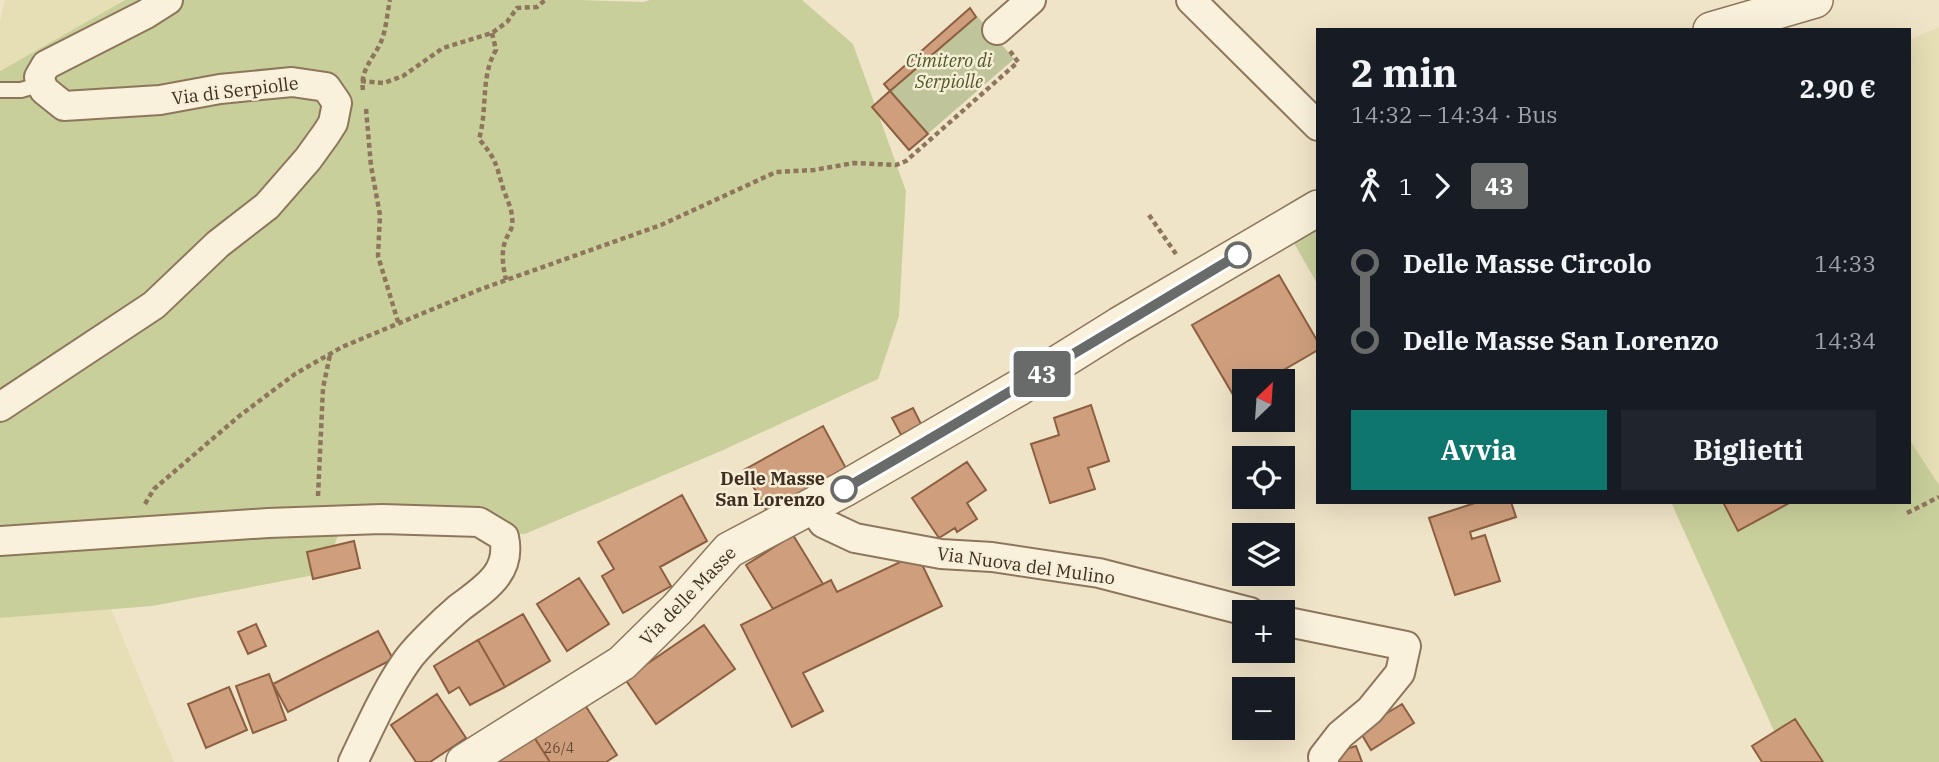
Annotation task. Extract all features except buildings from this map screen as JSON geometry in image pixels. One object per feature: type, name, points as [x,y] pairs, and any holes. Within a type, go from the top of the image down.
[{"type":"street","points":[[42,85],[39,78],[46,65],[122,27],[168,0]]},
{"type":"street","points":[[997,30],[1031,0]]},
{"type":"street","points":[[1191,0],[1316,125]]},
{"type":"street","points":[[1718,28],[1815,0]]},
{"type":"street","name":"Via di Serpiolle","points":[[42,85],[44,90],[64,106],[160,100],[220,89],[292,82],[326,87]]},
{"type":"street","points":[[0,407],[154,305],[218,244],[267,206],[308,159],[333,123],[337,103],[326,87]]},
{"type":"street","name":"Via delle Masse","points":[[464,762],[622,663],[677,609],[729,550],[812,506],[1020,387],[1119,325],[1316,209]]},
{"type":"street","name":"Via Nuova del Mulino","points":[[812,506],[823,523],[855,538],[941,554],[992,557],[1099,573],[1232,607]]},
{"type":"street","points":[[0,541],[318,521],[445,519],[479,522],[504,537],[506,555],[497,575],[489,586],[456,610],[407,660],[353,762]]},
{"type":"street","points":[[1295,623],[1406,646],[1399,673],[1370,710],[1340,736],[1323,757],[1324,762]]},
{"type":"lane","points":[[0,90],[21,90],[42,85]]},
{"type":"path","points":[[364,93],[362,81],[368,61],[381,43],[390,0]]},
{"type":"path","points":[[326,87],[338,82],[384,83],[403,76],[443,48],[492,33],[507,22],[517,8],[537,7],[545,0]]},
{"type":"path","points":[[164,530],[142,518],[145,503],[154,489],[238,417],[295,373],[342,347],[506,280],[661,225],[776,172],[814,170],[854,163],[896,165],[906,161],[1018,62],[999,38],[997,30]]},
{"type":"path","points":[[492,33],[496,50],[489,62],[484,125],[479,139],[496,162],[510,202],[512,225],[502,261],[506,280]]},
{"type":"path","points":[[366,106],[380,215],[378,256],[399,325]]},
{"type":"path","points":[[1149,215],[1177,255]]},
{"type":"path","points":[[318,521],[318,465],[323,388],[330,354]]},
{"type":"path","points":[[1907,513],[1939,497]]},
{"type":"shaded area","points":[[5,0],[125,0],[0,71],[0,21]]},
{"type":"shaded area","points":[[1939,27],[1939,485],[1911,442],[1911,39]]},
{"type":"shaded area","points":[[111,609],[174,762],[0,762],[0,618]]},
{"type":"green space","points":[[125,0],[802,0],[853,44],[906,191],[899,316],[878,379],[721,451],[525,534],[340,529],[325,573],[152,606],[0,618],[0,71]]},
{"type":"green space","name":"Cimitero di Serpiolle","points":[[970,8],[1014,59],[909,150],[872,107],[890,91],[884,84]]},
{"type":"green space","points":[[1316,224],[1316,282],[1291,238]]},
{"type":"green space","points":[[1911,442],[1939,485],[1939,762],[1788,762],[1672,504],[1911,504]]},
{"type":"bus line","name":"43","points":[[844,489],[1020,387],[1238,255]]},
{"type":"place","name":"Delle Masse San Lorenzo","points":[[844,489]]}]
